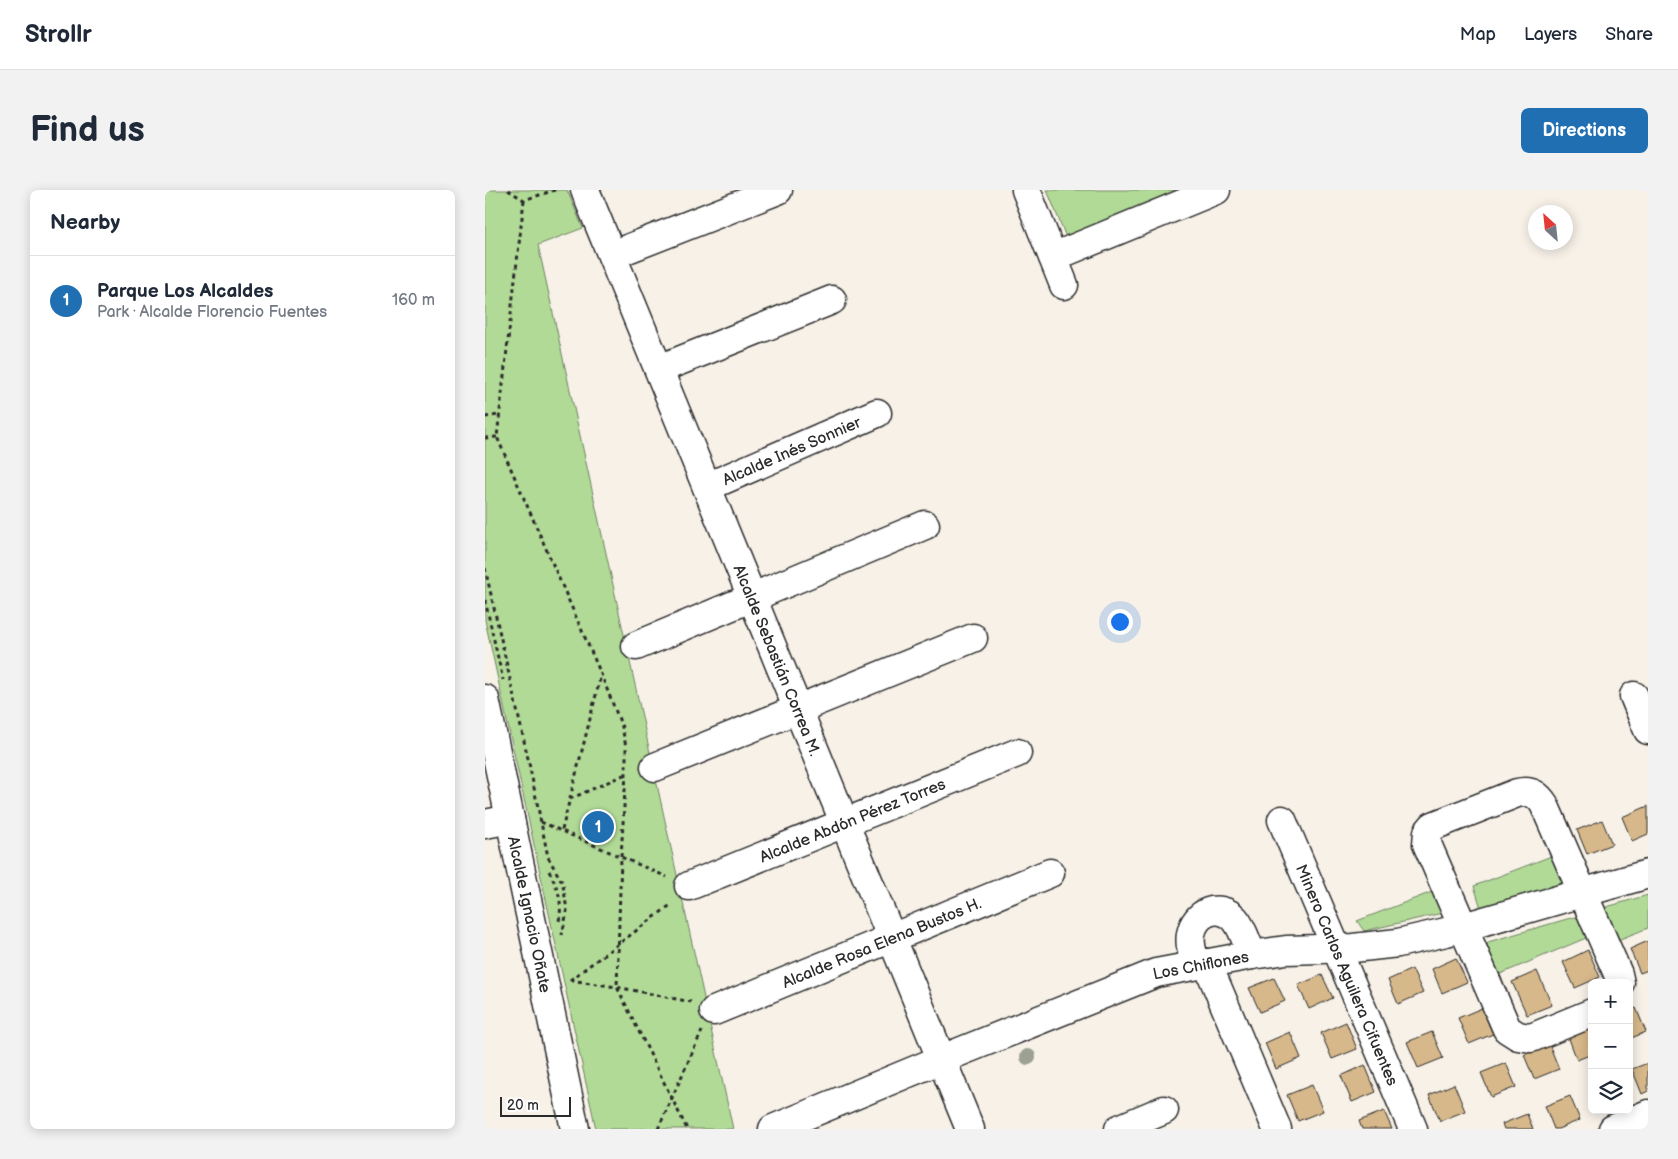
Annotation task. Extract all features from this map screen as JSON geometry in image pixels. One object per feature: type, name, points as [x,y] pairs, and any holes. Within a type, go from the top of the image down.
[{"type":"street","name":"Alcalde Sebastián Correa M.","points":[[585,190],[970,1129]]},
{"type":"street","points":[[612,255],[778,190]]},
{"type":"street","points":[[1026,190],[1064,285]]},
{"type":"street","points":[[1053,257],[1216,190]]},
{"type":"street","points":[[659,369],[832,300]]},
{"type":"street","name":"Alcalde Inés Sonnier","points":[[707,487],[877,413]]},
{"type":"street","points":[[636,646],[925,525]]},
{"type":"street","points":[[655,766],[973,638]]},
{"type":"street","points":[[1634,696],[1648,730]]},
{"type":"street","name":"Alcalde Ignacio Oñate","points":[[485,699],[498,821],[575,1129]]},
{"type":"street","name":"Alcalde Abdón Pérez Torres","points":[[689,886],[1017,753]]},
{"type":"street","points":[[1588,1015],[1531,1038],[1524,1038],[1512,1033],[1504,1023],[1427,844],[1429,832],[1433,826],[1524,791],[1532,793],[1541,800],[1619,979]]},
{"type":"street","name":"Minero Carlos Aguilera Cifuentes","points":[[1282,820],[1413,1129]]},
{"type":"street","name":"Alcalde Rosa Elena Bustos H.","points":[[714,1011],[1050,874]]},
{"type":"street","name":"Los Chiflones","points":[[773,1129],[1156,973],[1286,950],[1353,948],[1399,943],[1463,927],[1648,874]]},
{"type":"street","points":[[1252,955],[1235,920],[1223,912],[1210,911],[1197,919],[1191,933],[1191,949],[1202,964],[1277,1129]]},
{"type":"street","points":[[1119,1129],[1164,1110]]},
{"type":"street","points":[[1613,1129],[1648,1114]]},
{"type":"path","points":[[508,190],[524,200],[555,190]]},
{"type":"path","points":[[524,200],[497,437],[601,674],[622,727],[626,747],[626,773],[617,987],[687,1129]]},
{"type":"path","points":[[485,417],[499,415]]},
{"type":"path","points":[[485,438],[497,437]]},
{"type":"path","points":[[485,568],[548,857],[562,882],[566,896],[567,911],[562,940]]},
{"type":"path","points":[[562,830],[601,674]]},
{"type":"path","points":[[570,799],[626,773],[655,766]]},
{"type":"path","points":[[541,822],[689,886],[676,901],[570,980]]},
{"type":"path","points":[[568,971],[572,990]]},
{"type":"path","points":[[570,980],[617,987],[698,1004],[714,1011],[705,1024],[658,1129]]},
{"type":"green space","points":[[485,190],[567,190],[583,228],[538,245],[733,1129],[596,1129],[485,620]]},
{"type":"green space","points":[[1047,190],[1179,190],[1066,237]]},
{"type":"green space","points":[[1554,855],[1567,888],[1482,911],[1474,886]]},
{"type":"green space","points":[[1437,890],[1447,912],[1364,931],[1357,921]]},
{"type":"green space","points":[[1648,895],[1648,928],[1610,943],[1603,908]]},
{"type":"green space","points":[[1574,917],[1579,919],[1586,938],[1498,975],[1485,949],[1488,942]]},
{"type":"building","points":[[1648,806],[1648,834],[1632,841],[1622,817]]},
{"type":"building","points":[[1602,820],[1612,844],[1587,854],[1577,830]]},
{"type":"building","points":[[1648,941],[1648,970],[1640,973],[1630,949]]},
{"type":"building","points":[[1588,950],[1600,977],[1588,979],[1588,982],[1575,988],[1563,962]]},
{"type":"building","points":[[1456,958],[1467,982],[1442,993],[1432,969]]},
{"type":"building","points":[[1412,969],[1423,993],[1398,1004],[1388,980]]},
{"type":"building","points":[[1537,971],[1552,1005],[1527,1015],[1512,982]]},
{"type":"building","points":[[1322,975],[1333,998],[1309,1009],[1298,985]]},
{"type":"building","points":[[1274,978],[1285,1001],[1260,1012],[1249,988]]},
{"type":"building","points":[[1482,1008],[1493,1034],[1469,1044],[1458,1018]]},
{"type":"building","points":[[1636,1008],[1646,1032],[1633,1037],[1633,1024],[1633,1009]]},
{"type":"building","points":[[1346,1022],[1357,1049],[1332,1059],[1321,1033]]},
{"type":"building","points":[[1588,1028],[1588,1056],[1577,1060],[1568,1036]]},
{"type":"building","points":[[1290,1032],[1301,1058],[1276,1069],[1265,1043]]},
{"type":"building","points":[[1432,1032],[1443,1058],[1418,1068],[1407,1042]]},
{"type":"building","points":[[1549,1044],[1559,1069],[1534,1079],[1524,1055]]},
{"type":"building","points":[[1506,1063],[1516,1087],[1491,1097],[1481,1073]]},
{"type":"building","points":[[1648,1063],[1648,1091],[1642,1094],[1633,1069]]},
{"type":"building","points":[[1365,1065],[1376,1092],[1352,1102],[1341,1076]]},
{"type":"building","points":[[1454,1084],[1465,1111],[1440,1121],[1429,1095]]},
{"type":"building","points":[[1312,1085],[1323,1111],[1298,1121],[1287,1095]]},
{"type":"building","points":[[1570,1096],[1580,1120],[1554,1129],[1545,1106]]},
{"type":"building","points":[[1384,1111],[1392,1129],[1362,1129],[1359,1121]]},
{"type":"building","points":[[1527,1114],[1533,1129],[1504,1129],[1502,1124]]},
{"type":"place","name":"Parque Los Alcaldes","points":[[598,827]]}]
